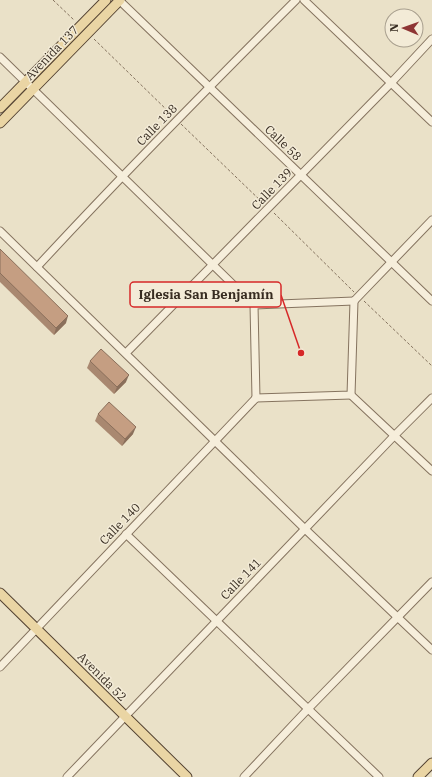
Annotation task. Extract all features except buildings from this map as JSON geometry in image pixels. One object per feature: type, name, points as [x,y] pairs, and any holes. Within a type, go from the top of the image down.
[{"type":"main road","name":"Avenida 137","points":[[0,108],[106,0]]},
{"type":"main road","name":"Avenida 137","points":[[0,123],[120,0]]},
{"type":"main road","name":"Avenida 52","points":[[0,593],[187,777]]},
{"type":"main road","points":[[418,777],[432,762]]},
{"type":"street","name":"Calle 58","points":[[120,0],[432,301]]},
{"type":"street","name":"Calle 138","points":[[37,267],[209,86],[296,0]]},
{"type":"street","points":[[304,0],[432,122]]},
{"type":"street","name":"Calle 139","points":[[126,353],[391,83],[432,39]]},
{"type":"street","points":[[0,57],[212,266],[254,305],[256,398],[351,395],[432,471]]},
{"type":"street","points":[[254,305],[356,298],[432,220]]},
{"type":"street","points":[[0,230],[305,529],[432,650]]},
{"type":"street","points":[[351,395],[356,298]]},
{"type":"street","name":"Calle 140","points":[[0,667],[256,398]]},
{"type":"street","name":"Calle 141","points":[[67,777],[432,398]]},
{"type":"street","points":[[126,534],[379,777]]},
{"type":"street","points":[[244,777],[432,582]]},
{"type":"path","points":[[53,0],[81,26]]},
{"type":"path","points":[[88,33],[269,208],[356,298],[432,366]]},
{"type":"place","name":"Iglesia San Benjamín","points":[[301,353]]}]
